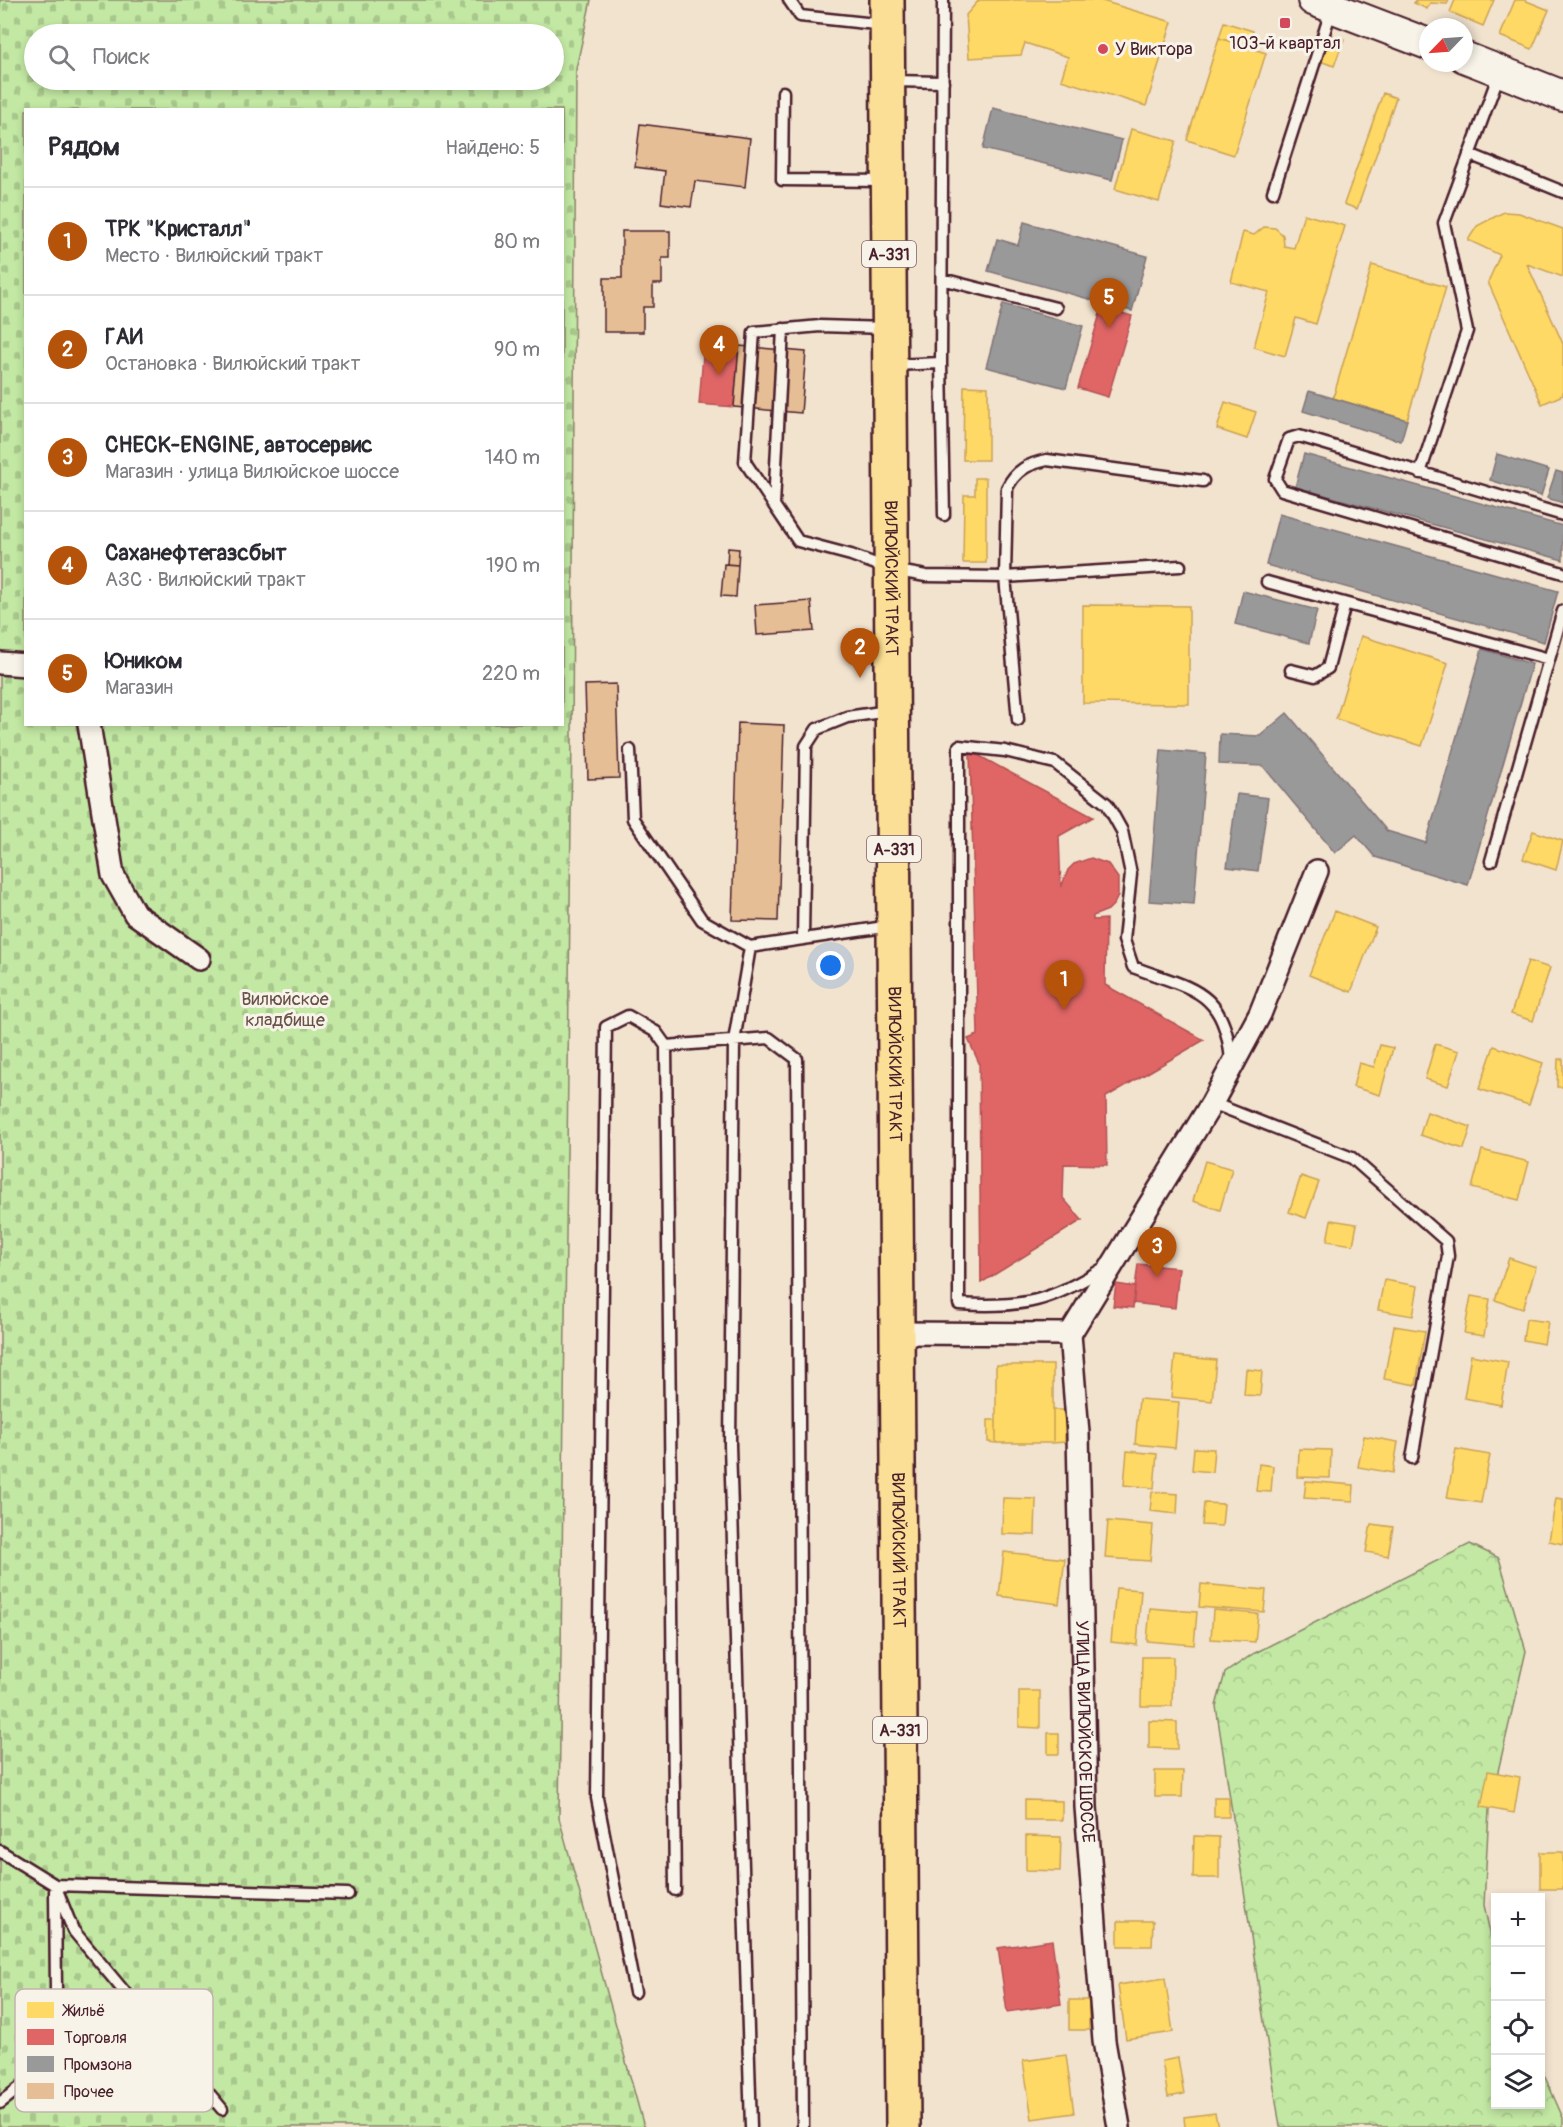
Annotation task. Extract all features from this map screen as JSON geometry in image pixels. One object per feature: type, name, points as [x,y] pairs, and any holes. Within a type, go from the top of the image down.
[{"type":"main road","points":[[1323,4],[1419,41]]},
{"type":"main road","name":"ВИЛЮЙСКИЙ ТРАКТ","points":[[887,13],[903,2127]]},
{"type":"main road","points":[[1473,60],[1563,96]]},
{"type":"street","points":[[0,663],[24,665]]},
{"type":"street","points":[[89,726],[113,875],[135,914],[199,959]]},
{"type":"street","points":[[896,1333],[1070,1334],[1232,1067],[1260,1014],[1317,871]]},
{"type":"street","name":"УЛИЦА ВИЛЮЙСКОЕ ШОССЕ","points":[[1070,1334],[1078,1432],[1086,1807],[1104,2041],[1119,2127]]},
{"type":"lane","points":[[789,0],[800,16],[887,13]]},
{"type":"lane","points":[[943,0],[941,363],[944,515]]},
{"type":"lane","points":[[1273,192],[1323,4]]},
{"type":"lane","points":[[1420,473],[1467,331],[1444,223],[1500,71]]},
{"type":"lane","points":[[887,81],[943,82]]},
{"type":"lane","points":[[783,92],[782,180],[888,181]]},
{"type":"lane","points":[[1469,154],[1563,192]]},
{"type":"lane","points":[[942,279],[1056,308]]},
{"type":"lane","points":[[889,328],[820,326],[754,332],[745,462],[798,541],[851,555],[892,570],[926,576],[1005,577],[1180,566]]},
{"type":"lane","points":[[774,505],[783,329]]},
{"type":"lane","points":[[890,365],[941,363]]},
{"type":"lane","points":[[1563,515],[1299,436],[1289,439],[1275,479],[1282,490],[1563,573]]},
{"type":"lane","points":[[1018,720],[1005,577],[1007,488],[1020,470],[1032,463],[1047,460],[1203,481]]},
{"type":"lane","points":[[1267,582],[1549,659]]},
{"type":"lane","points":[[1291,670],[1315,676],[1328,668],[1345,604]]},
{"type":"lane","points":[[1491,861],[1563,611]]},
{"type":"lane","points":[[803,939],[806,746],[818,729],[846,717],[893,711]]},
{"type":"lane","points":[[1115,1261],[1053,1297],[1005,1307],[959,1304],[959,746],[1005,751],[1055,764],[1107,804],[1122,831],[1131,874],[1124,940],[1132,967],[1198,991],[1218,1012],[1229,1036],[1232,1067]]},
{"type":"lane","points":[[630,750],[633,819],[702,920],[750,948],[894,926]]},
{"type":"lane","points":[[750,948],[734,1041],[730,1445],[751,2127]]},
{"type":"lane","points":[[635,1992],[597,1798],[606,1027],[628,1016],[656,1032],[666,1046],[675,1890]]},
{"type":"lane","points":[[666,1046],[769,1038],[797,1059],[803,2127]]},
{"type":"lane","points":[[1212,1103],[1352,1158],[1446,1241],[1448,1256],[1412,1458]]},
{"type":"lane","points":[[0,1851],[55,1885],[348,1894]]},
{"type":"lane","points":[[55,1885],[56,1989]]},
{"type":"lane","points":[[55,1885],[73,1930],[122,1989]]},
{"type":"lane","points":[[0,2103],[15,2091]]},
{"type":"lane","points":[[213,2098],[222,2109]]},
{"type":"green space","name":"Вилюйское кладбище","points":[[0,0],[591,0],[576,69],[572,738],[559,1818],[644,2127],[0,2127]]},
{"type":"green space","points":[[1470,1544],[1499,1558],[1526,1651],[1489,1810],[1484,1905],[1491,1937],[1491,2109],[1545,2109],[1545,2077],[1563,2118],[1563,2127],[1280,2127],[1216,1706],[1225,1673],[1253,1654]]},
{"type":"building: Жильё","name":"У Виктора","points":[[979,0],[1099,0],[1172,22],[1146,106],[1061,80],[1068,57],[1025,43],[1021,55],[969,58],[966,15]]},
{"type":"building: Жильё","points":[[1416,0],[1449,0],[1447,4],[1430,3],[1427,9],[1414,3]]},
{"type":"building: Жильё","points":[[1455,0],[1494,0],[1483,26],[1473,22],[1473,18],[1464,18],[1450,12]]},
{"type":"building: Жильё","points":[[1515,0],[1524,0],[1549,10],[1532,49],[1500,36]]},
{"type":"building: Жильё","points":[[1224,22],[1253,31],[1248,47],[1219,38]]},
{"type":"building: Жильё","points":[[1320,31],[1344,39],[1334,66],[1311,58]]},
{"type":"building: Жильё","points":[[1219,38],[1266,53],[1234,155],[1187,140]]},
{"type":"building: Жильё","points":[[1383,93],[1396,98],[1357,209],[1344,204]]},
{"type":"building: Жильё","points":[[1131,129],[1176,141],[1159,202],[1115,189]]},
{"type":"building: Жильё","points":[[1504,212],[1519,213],[1563,229],[1563,277],[1527,264],[1563,344],[1563,395],[1542,404],[1488,282],[1500,255],[1468,240],[1477,226]]},
{"type":"building: Жильё","points":[[1304,214],[1345,226],[1316,324],[1296,318],[1285,356],[1254,347],[1269,292],[1231,282],[1243,232],[1254,235],[1264,227],[1275,228],[1283,235],[1284,246],[1294,248]]},
{"type":"building: Жильё","points":[[1372,265],[1446,287],[1407,420],[1333,398]]},
{"type":"building: Жильё","points":[[964,386],[988,387],[988,460],[963,460]]},
{"type":"building: Жильё","points":[[1225,402],[1256,412],[1247,439],[1217,429]]},
{"type":"building: Жильё","points":[[975,478],[986,478],[986,563],[963,563],[964,495],[975,495]]},
{"type":"building: Жильё","points":[[1083,605],[1189,606],[1189,704],[1083,703]]},
{"type":"building: Жильё","points":[[1361,636],[1448,663],[1422,746],[1336,719]]},
{"type":"building: Жильё","points":[[970,751],[1093,817],[974,883]]},
{"type":"building: Жильё","points":[[1533,831],[1563,841],[1556,870],[1523,859]]},
{"type":"building: Жильё","points":[[1335,911],[1376,927],[1351,992],[1309,975]]},
{"type":"building: Жильё","points":[[1528,961],[1550,968],[1533,1021],[1511,1014]]},
{"type":"building: Жильё","points":[[1105,985],[1204,1040],[1106,1097]]},
{"type":"building: Жильё","points":[[1435,1044],[1459,1051],[1448,1086],[1425,1079]]},
{"type":"building: Жильё","points":[[1380,1045],[1393,1048],[1380,1095],[1353,1087],[1359,1063],[1374,1067]]},
{"type":"building: Жильё","points":[[1494,1046],[1543,1063],[1529,1105],[1479,1089]]},
{"type":"building: Жильё","points":[[1558,1059],[1563,1059],[1563,1087],[1557,1087]]},
{"type":"building: Жильё","points":[[1427,1112],[1471,1127],[1464,1149],[1420,1135]]},
{"type":"building: Жильё","points":[[1482,1150],[1529,1162],[1519,1200],[1472,1188]]},
{"type":"building: Жильё","points":[[980,1161],[1082,1220],[981,1283]]},
{"type":"building: Жильё","points":[[1205,1161],[1232,1169],[1220,1210],[1193,1201]]},
{"type":"building: Жильё","points":[[1301,1176],[1319,1182],[1306,1218],[1289,1212]]},
{"type":"building: Жильё","points":[[1331,1220],[1357,1224],[1353,1245],[1327,1241]]},
{"type":"building: Жильё","points":[[1509,1258],[1536,1267],[1523,1309],[1495,1300]]},
{"type":"building: Жильё","points":[[1384,1280],[1418,1286],[1413,1316],[1378,1310]]},
{"type":"building: Жильё","points":[[1471,1296],[1490,1299],[1484,1336],[1464,1333]]},
{"type":"building: Жильё","points":[[1526,1319],[1548,1322],[1544,1344],[1523,1340]]},
{"type":"building: Жильё","points":[[1394,1326],[1425,1331],[1416,1385],[1384,1379]]},
{"type":"building: Жильё","points":[[1471,1355],[1508,1362],[1501,1405],[1464,1398]]},
{"type":"building: Жильё","points":[[1175,1356],[1216,1360],[1212,1401],[1171,1397]]},
{"type":"building: Жильё","points":[[996,1365],[1053,1365],[1053,1443],[996,1443]]},
{"type":"building: Жильё","points":[[1246,1369],[1262,1371],[1260,1396],[1244,1395]]},
{"type":"building: Жильё","points":[[1139,1399],[1179,1402],[1175,1448],[1135,1444]]},
{"type":"building: Жильё","points":[[1053,1410],[1065,1410],[1065,1442],[1053,1443]]},
{"type":"building: Жильё","points":[[988,1420],[996,1420],[996,1443],[988,1442]]},
{"type":"building: Жильё","points":[[1364,1436],[1398,1442],[1393,1473],[1358,1467]]},
{"type":"building: Жильё","points":[[1194,1448],[1214,1449],[1212,1472],[1192,1470]]},
{"type":"building: Жильё","points":[[1299,1449],[1331,1450],[1330,1478],[1298,1477]]},
{"type":"building: Жильё","points":[[1456,1449],[1490,1455],[1481,1503],[1447,1498]]},
{"type":"building: Жильё","points":[[1127,1451],[1157,1454],[1154,1488],[1124,1485]]},
{"type":"building: Жильё","points":[[1259,1464],[1273,1466],[1271,1492],[1256,1491]]},
{"type":"building: Жильё","points":[[1306,1481],[1354,1485],[1353,1501],[1304,1498]]},
{"type":"building: Жильё","points":[[1152,1492],[1178,1494],[1177,1514],[1150,1511]]},
{"type":"building: Жильё","points":[[1003,1498],[1036,1499],[1035,1535],[1002,1534]]},
{"type":"building: Жильё","points":[[1556,1498],[1563,1499],[1563,1544],[1549,1541]]},
{"type":"building: Жильё","points":[[1204,1503],[1224,1504],[1222,1526],[1202,1525]]},
{"type":"building: Жильё","points":[[1108,1521],[1153,1525],[1150,1561],[1105,1558]]},
{"type":"building: Жильё","points":[[1371,1524],[1393,1527],[1388,1556],[1366,1552]]},
{"type":"building: Жильё","points":[[1004,1552],[1065,1559],[1059,1604],[999,1596]]},
{"type":"building: Жильё","points":[[1201,1584],[1266,1590],[1264,1612],[1199,1607]]},
{"type":"building: Жильё","points":[[1116,1588],[1141,1590],[1137,1645],[1111,1642]]},
{"type":"building: Жильё","points":[[1150,1608],[1197,1612],[1194,1645],[1147,1641]]},
{"type":"building: Жильё","points":[[1213,1610],[1258,1614],[1255,1642],[1211,1639]]},
{"type":"building: Жильё","points":[[1142,1657],[1173,1657],[1172,1706],[1141,1706]]},
{"type":"building: Жильё","points":[[1019,1691],[1040,1691],[1040,1728],[1019,1727]]},
{"type":"building: Жильё","points":[[1149,1721],[1177,1722],[1177,1749],[1149,1748]]},
{"type":"building: Жильё","points":[[1048,1733],[1059,1733],[1059,1754],[1048,1754]]},
{"type":"building: Жильё","points":[[1155,1771],[1183,1771],[1182,1797],[1155,1797]]},
{"type":"building: Жильё","points":[[1488,1771],[1520,1777],[1514,1813],[1481,1807]]},
{"type":"building: Жильё","points":[[1214,1797],[1229,1797],[1229,1817],[1214,1817]]},
{"type":"building: Жильё","points":[[1025,1800],[1062,1801],[1062,1820],[1025,1820]]},
{"type":"building: Жильё","points":[[1026,1836],[1061,1837],[1060,1871],[1026,1870]]},
{"type":"building: Жильё","points":[[1194,1836],[1219,1837],[1219,1878],[1193,1878]]},
{"type":"building: Жильё","points":[[1540,1852],[1563,1852],[1563,1889],[1540,1889]]},
{"type":"building: Жильё","points":[[1118,1921],[1153,1921],[1152,1946],[1118,1946]]},
{"type":"building: Жильё","points":[[1165,1978],[1173,2032],[1126,2039],[1118,1985]]},
{"type":"building: Жильё","points":[[1069,2000],[1089,2000],[1089,2030],[1069,2030]]},
{"type":"building: Жильё","points":[[1066,2055],[1074,2113],[1032,2119],[1023,2061]]},
{"type":"building: Жильё","points":[[1178,2058],[1184,2094],[1168,2097],[1162,2061]]},
{"type":"building: Жильё","points":[[1215,2113],[1218,2127],[1185,2127],[1184,2117]]},
{"type":"building: Торговля","points":[[1102,307],[1132,316],[1108,397],[1078,388]]},
{"type":"building: Торговля","points":[[704,343],[739,346],[734,407],[699,404]]},
{"type":"building: Торговля","points":[[970,751],[1093,817],[1059,836],[1061,887],[1068,870],[1074,864],[1091,858],[1108,864],[1118,878],[1118,896],[1114,904],[1108,910],[1093,916],[1093,920],[1106,919],[1105,985],[1204,1040],[1106,1097],[1107,1165],[1064,1164],[1063,1198],[1082,1220],[981,1283],[979,1063],[968,1039],[978,1035]]},
{"type":"building: Торговля","points":[[1138,1264],[1179,1268],[1175,1308],[1133,1303]]},
{"type":"building: Торговля","points":[[1116,1284],[1135,1287],[1133,1308],[1113,1306]]},
{"type":"building: Торговля","points":[[1052,1940],[1061,2004],[1007,2012],[998,1948]]},
{"type":"building: Промзона","points":[[993,108],[1122,140],[1112,180],[983,149]]},
{"type":"building: Промзона","points":[[1024,222],[1147,256],[1132,311],[988,271],[997,239],[1018,245]]},
{"type":"building: Промзона","points":[[1003,304],[1083,326],[1066,388],[986,367]]},
{"type":"building: Промзона","points":[[1309,391],[1407,420],[1401,441],[1303,411]]},
{"type":"building: Промзона","points":[[1304,454],[1563,526],[1563,560],[1295,487]]},
{"type":"building: Промзона","points":[[1497,454],[1549,470],[1541,496],[1490,480]]},
{"type":"building: Промзона","points":[[1556,471],[1563,473],[1563,503],[1547,498]]},
{"type":"building: Промзона","points":[[1279,514],[1558,591],[1544,642],[1266,565]]},
{"type":"building: Промзона","points":[[1243,591],[1317,610],[1309,643],[1235,624]]},
{"type":"building: Промзона","points":[[1482,649],[1532,664],[1468,885],[1375,857],[1356,835],[1335,853],[1263,766],[1219,764],[1220,734],[1260,736],[1287,713],[1387,831],[1426,843]]},
{"type":"building: Промзона","points":[[1161,750],[1206,754],[1194,904],[1149,901]]},
{"type":"building: Промзона","points":[[1237,794],[1268,798],[1258,871],[1227,867]]},
{"type":"building: Прочее","points":[[640,124],[750,138],[745,187],[695,181],[691,207],[661,203],[665,171],[635,167]]},
{"type":"building: Прочее","points":[[622,231],[670,231],[670,258],[662,258],[662,284],[653,284],[653,307],[643,307],[643,332],[604,332],[604,278],[622,278]]},
{"type":"building: Прочее","points":[[739,346],[806,352],[801,413],[734,407]]},
{"type":"building: Прочее","points":[[728,548],[739,549],[738,565],[727,564]]},
{"type":"building: Прочее","points":[[724,564],[738,565],[736,597],[721,596]]},
{"type":"building: Прочее","points":[[811,601],[814,631],[757,635],[755,605]]},
{"type":"building: Прочее","points":[[616,684],[619,778],[588,779],[585,685]]},
{"type":"building: Прочее","points":[[738,723],[784,725],[778,921],[732,920]]},
{"type":"place","name":"103-й квартал","points":[[1285,23]]},
{"type":"place","name":"У Виктора","points":[[1103,49]]},
{"type":"place","name":"Юником","points":[[1109,328]]},
{"type":"place","name":"Саханефтегазсбыт","points":[[719,375]]},
{"type":"place","name":"ГАИ","points":[[860,678]]},
{"type":"place","name":"ТРК \"Кристалл\"","points":[[1064,1010]]},
{"type":"place","name":"CHECK-ENGINE, автосервис","points":[[1157,1277]]}]
